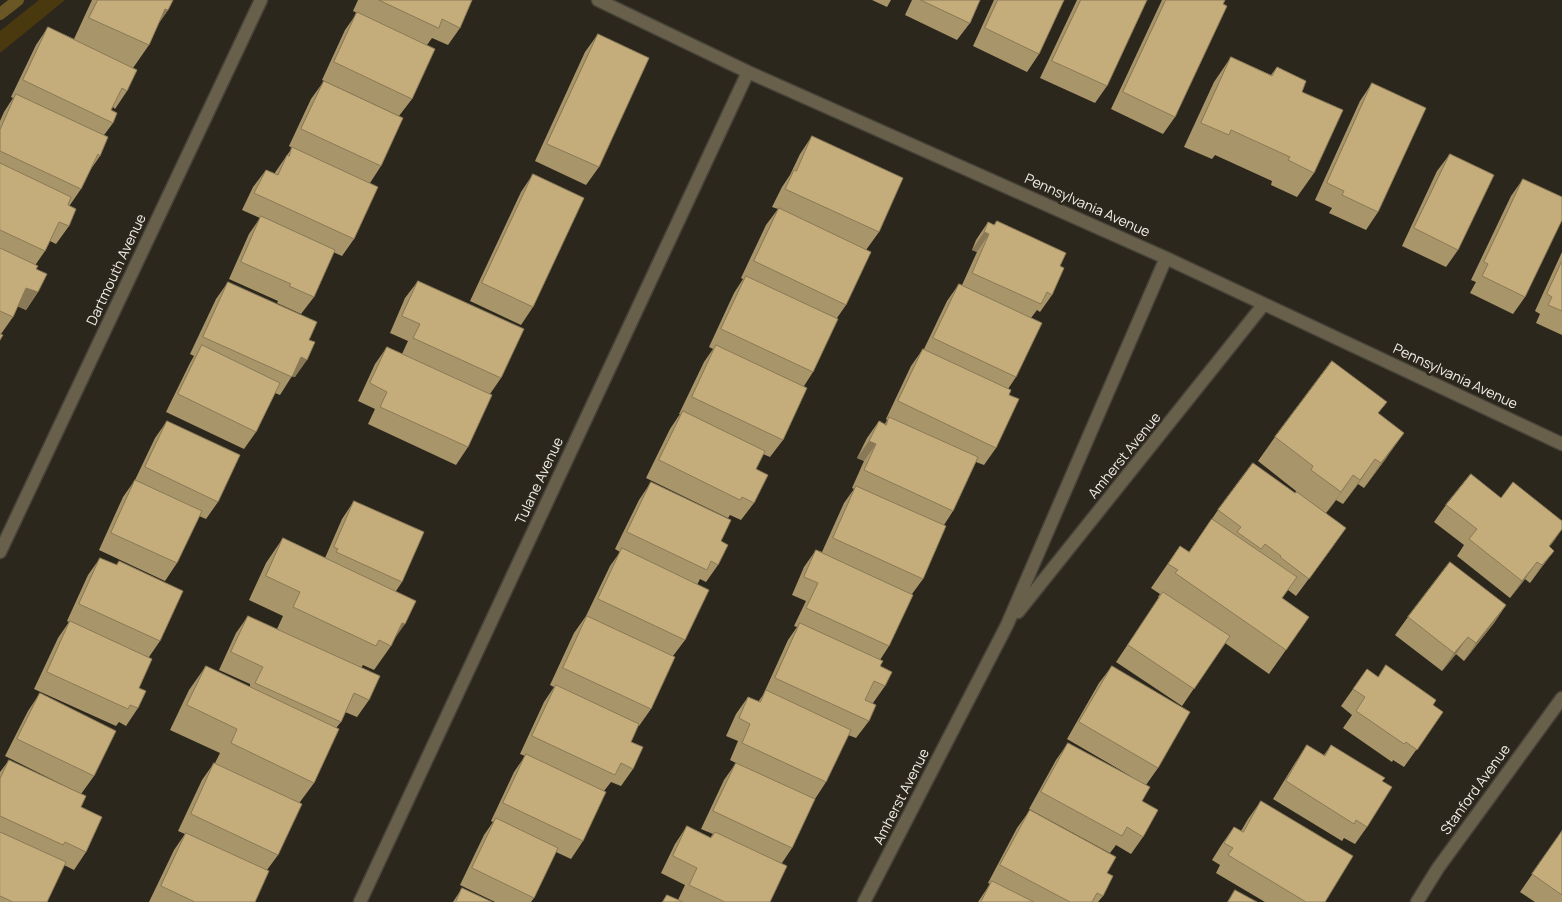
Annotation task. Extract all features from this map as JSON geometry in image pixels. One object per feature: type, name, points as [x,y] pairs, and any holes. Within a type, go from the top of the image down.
[{"type":"street","name":"Dartmouth Avenue","points":[[0,552],[261,0]]},
{"type":"street","name":"Pennsylvania Avenue","points":[[598,0],[748,72],[1166,258],[1562,444]]},
{"type":"street","name":"Tulane Avenue","points":[[360,902],[748,72]]},
{"type":"street","name":"Amherst Avenue","points":[[864,902],[1007,626],[1166,258]]},
{"type":"street","name":"Amherst Avenue","points":[[1007,626],[1264,304]]},
{"type":"street","name":"Stanford Avenue","points":[[1417,902],[1438,868],[1562,698]]},
{"type":"shaded area","points":[[39,0],[65,0],[0,53],[0,31]]},
{"type":"building","points":[[98,0],[173,0],[168,10],[165,9],[149,45],[89,18]]},
{"type":"building","points":[[379,0],[472,0],[460,28],[442,19],[439,28]]},
{"type":"building","points":[[921,0],[980,0],[970,23]]},
{"type":"building","points":[[998,0],[1064,0],[1039,54],[985,28]]},
{"type":"building","points":[[1081,0],[1147,0],[1107,86],[1052,61]]},
{"type":"building","points":[[1166,0],[1225,0],[1223,4],[1227,6],[1175,117],[1123,92]]},
{"type":"building","points":[[357,12],[435,49],[412,99],[334,62]]},
{"type":"building","points":[[48,27],[137,70],[127,91],[122,88],[111,110],[117,113],[113,123],[23,80]]},
{"type":"building","points":[[598,34],[649,58],[599,167],[547,144]]},
{"type":"building","points":[[1231,57],[1272,76],[1277,67],[1306,81],[1302,92],[1343,110],[1314,173],[1288,160],[1290,157],[1231,130],[1229,135],[1201,123]]},
{"type":"building","points":[[324,81],[403,118],[381,166],[301,129]]},
{"type":"building","points":[[1372,83],[1426,108],[1378,212],[1342,195],[1344,191],[1327,183]]},
{"type":"building","points":[[16,94],[108,137],[100,156],[98,154],[81,189],[0,151],[0,130]]},
{"type":"building","points":[[812,136],[903,178],[879,232],[785,189],[794,170],[796,171]]},
{"type":"building","points":[[292,147],[378,187],[354,239],[254,193],[266,170],[278,175]]},
{"type":"building","points":[[1450,154],[1494,175],[1458,250],[1414,228]]},
{"type":"building","points":[[0,163],[71,197],[68,205],[76,209],[69,226],[59,222],[45,251],[0,230]]},
{"type":"building","points":[[533,174],[584,198],[533,307],[482,283]]},
{"type":"building","points":[[1523,179],[1562,197],[1562,220],[1525,297],[1482,276],[1488,264],[1484,262]]},
{"type":"building","points":[[779,208],[871,252],[846,305],[754,261]]},
{"type":"building","points":[[261,216],[335,250],[314,297],[289,286],[291,284],[241,262]]},
{"type":"building","points":[[997,221],[1066,253],[1060,266],[1064,268],[1052,295],[1047,292],[1041,304],[972,273],[989,234],[984,232],[988,222],[994,225]]},
{"type":"building","points":[[0,248],[38,266],[36,269],[47,274],[38,292],[26,288],[13,317],[0,311]]},
{"type":"building","points":[[1562,261],[1562,311],[1548,305],[1552,297],[1547,294]]},
{"type":"building","points":[[746,276],[838,319],[813,372],[721,329]]},
{"type":"building","points":[[418,281],[524,329],[501,378],[413,338],[420,324],[402,316]]},
{"type":"building","points":[[228,282],[317,322],[309,340],[315,342],[307,360],[301,357],[292,377],[203,337]]},
{"type":"building","points":[[959,284],[1042,323],[1016,377],[933,338]]},
{"type":"building","points":[[202,345],[280,383],[256,432],[178,394]]},
{"type":"building","points":[[716,345],[807,388],[783,440],[692,397]]},
{"type":"building","points":[[387,347],[492,395],[468,447],[380,407],[387,392],[370,383]]},
{"type":"building","points":[[923,349],[1011,390],[1009,395],[1019,399],[996,448],[898,401]]},
{"type":"building","points":[[1332,361],[1387,402],[1378,413],[1404,433],[1381,463],[1375,459],[1360,480],[1353,475],[1341,492],[1311,470],[1313,466],[1275,437]]},
{"type":"building","points":[[683,411],[765,451],[756,469],[768,475],[754,503],[742,497],[740,500],[659,460]]},
{"type":"building","points":[[889,417],[978,457],[953,511],[864,470],[876,444],[869,441],[879,421],[886,425]]},
{"type":"building","points":[[167,421],[240,455],[218,502],[145,467]]},
{"type":"building","points":[[1253,463],[1346,528],[1309,579],[1265,544],[1261,549],[1237,532],[1241,527],[1218,510]]},
{"type":"building","points":[[1471,474],[1501,498],[1513,482],[1562,521],[1562,529],[1549,546],[1554,551],[1542,565],[1537,562],[1522,581],[1469,539],[1477,529],[1446,505]]},
{"type":"building","points":[[135,480],[202,511],[177,563],[111,533]]},
{"type":"building","points":[[651,482],[731,520],[721,541],[728,545],[718,565],[711,561],[707,570],[627,532]]},
{"type":"building","points":[[856,486],[946,526],[923,579],[833,538]]},
{"type":"building","points":[[354,501],[424,532],[402,582],[336,552],[338,549],[334,547]]},
{"type":"building","points":[[1212,519],[1297,577],[1282,598],[1309,617],[1286,650],[1175,573],[1178,570],[1168,564],[1180,546],[1189,552]]},
{"type":"building","points":[[283,538],[416,601],[405,624],[402,623],[391,646],[379,640],[376,646],[293,607],[300,592],[266,576]]},
{"type":"building","points":[[622,548],[709,590],[685,640],[598,599]]},
{"type":"building","points":[[816,550],[913,595],[889,646],[806,608],[818,583],[804,577]]},
{"type":"building","points":[[100,558],[117,565],[119,561],[183,591],[160,641],[79,604]]},
{"type":"building","points":[[1450,562],[1506,605],[1476,643],[1468,637],[1454,653],[1408,617]]},
{"type":"building","points":[[1163,592],[1230,636],[1194,689],[1128,645]]},
{"type":"building","points":[[248,616],[380,676],[369,700],[354,693],[341,722],[255,683],[263,667],[231,652]]},
{"type":"building","points":[[587,616],[675,657],[651,709],[563,668]]},
{"type":"building","points":[[70,621],[152,659],[139,688],[146,691],[138,708],[130,705],[128,709],[47,672]]},
{"type":"building","points":[[800,623],[883,661],[880,666],[892,672],[885,686],[874,681],[865,700],[876,705],[869,721],[775,678]]},
{"type":"building","points":[[1386,665],[1436,700],[1433,705],[1443,712],[1417,750],[1406,742],[1404,744],[1356,711],[1365,697],[1353,689],[1367,669],[1378,677]]},
{"type":"building","points":[[206,666],[339,729],[314,783],[231,743],[237,729],[187,705]]},
{"type":"building","points":[[1112,666],[1190,712],[1158,768],[1079,722]]},
{"type":"building","points":[[556,685],[639,724],[631,742],[643,747],[633,769],[621,763],[615,775],[532,736]]},
{"type":"building","points":[[766,690],[851,730],[826,782],[742,743],[750,724],[739,718],[748,697],[760,702]]},
{"type":"building","points":[[40,693],[116,731],[94,776],[17,739]]},
{"type":"building","points":[[1068,743],[1150,787],[1142,801],[1158,810],[1143,837],[1127,827],[1122,836],[1041,792]]},
{"type":"building","points":[[1307,745],[1325,756],[1331,745],[1385,778],[1382,781],[1392,787],[1367,827],[1356,820],[1354,824],[1286,781]]},
{"type":"building","points":[[526,754],[606,792],[583,841],[503,803]]},
{"type":"building","points":[[9,760],[86,796],[81,807],[102,817],[86,852],[65,842],[63,845],[0,816],[0,779]]},
{"type":"building","points":[[214,763],[302,804],[278,855],[191,814]]},
{"type":"building","points":[[736,763],[815,799],[792,848],[713,811]]},
{"type":"building","points":[[1261,801],[1353,856],[1325,902],[1306,902],[1228,855],[1233,848],[1224,843],[1234,827],[1243,832]]},
{"type":"building","points":[[1030,810],[1116,857],[1107,873],[1113,876],[1103,896],[1097,893],[1092,902],[1070,902],[1000,865]]},
{"type":"building","points":[[496,818],[558,848],[534,898],[472,868]]},
{"type":"building","points":[[687,826],[711,838],[715,832],[787,866],[770,902],[725,902],[689,885],[697,868],[673,856]]},
{"type":"building","points":[[1562,831],[1562,895],[1532,874]]},
{"type":"building","points":[[0,832],[66,862],[47,902],[13,902],[0,896]]},
{"type":"building","points":[[186,833],[269,871],[255,902],[195,902],[161,886]]},
{"type":"building","points":[[992,881],[1034,902],[981,902]]},
{"type":"building","points":[[462,888],[492,902],[456,902]]},
{"type":"building","points":[[1235,890],[1257,902],[1228,902]]},
{"type":"building","points":[[667,895],[683,902],[663,902]]},
{"type":"waterway","points":[[0,14],[18,0]]}]
